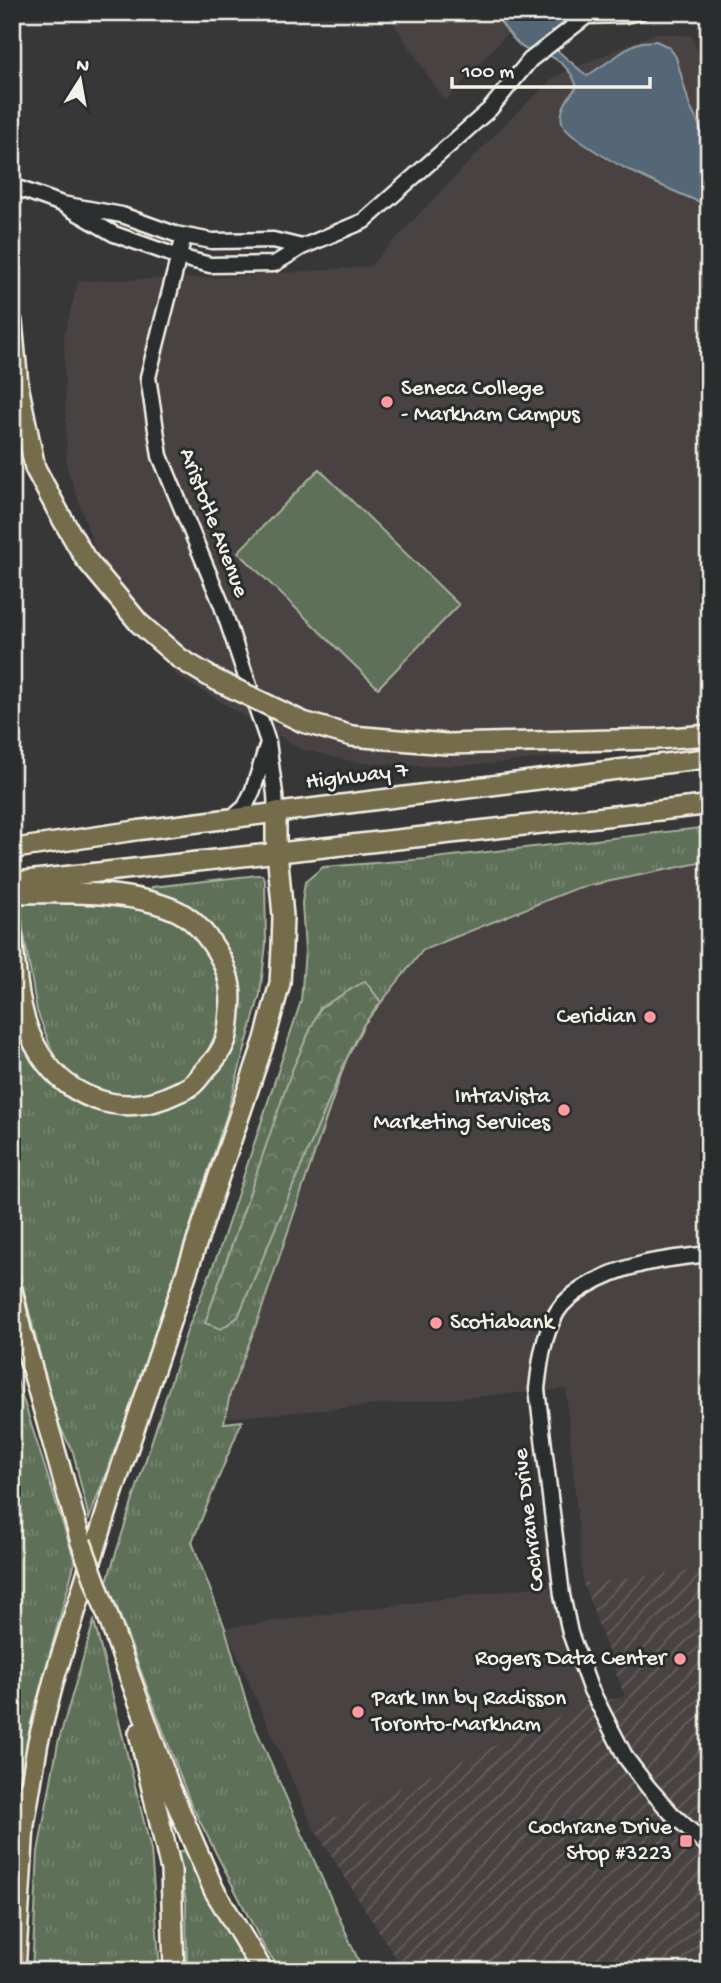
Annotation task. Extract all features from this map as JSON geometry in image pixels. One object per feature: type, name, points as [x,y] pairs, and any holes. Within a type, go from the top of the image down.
[{"type":"highway","points":[[12,321],[18,385],[35,468],[66,526],[85,558],[139,623],[179,658],[214,679],[303,722],[352,736],[446,744],[709,735]]},
{"type":"highway","points":[[15,1971],[24,1825],[38,1742],[55,1676],[111,1498],[265,1039],[280,983],[283,916],[276,812]]},
{"type":"highway","points":[[12,893],[135,897],[178,911],[205,932],[225,964],[232,996],[225,1042],[214,1060],[192,1085],[161,1100],[136,1106],[111,1105],[89,1098],[56,1077],[35,1046],[26,1021],[12,936]]},
{"type":"highway","points":[[12,1290],[21,1331],[81,1542],[170,1788],[214,1891],[263,1971]]},
{"type":"highway","points":[[106,1611],[171,1870],[174,1971]]},
{"type":"main road","name":"Highway 7","points":[[12,849],[276,812],[709,758]]},
{"type":"main road","points":[[12,881],[709,805]]},
{"type":"street","points":[[62,204],[114,234],[178,257],[210,265],[274,264],[302,247],[364,221],[490,109],[530,60],[589,14],[625,15],[640,12]]},
{"type":"street","points":[[12,186],[62,204],[122,215],[184,236],[212,241],[273,240],[302,247]]},
{"type":"street","name":"Aristotle Avenue","points":[[184,236],[148,377],[160,456],[221,603],[268,742],[276,812]]},
{"type":"street","points":[[232,818],[244,807],[249,797],[268,742]]},
{"type":"street","name":"Cochrane Drive","points":[[709,1254],[658,1260],[622,1268],[597,1279],[576,1293],[559,1309],[548,1329],[540,1360],[537,1390],[562,1595],[570,1633],[586,1677],[626,1758],[671,1812],[709,1847]]},
{"type":"shaded area","points":[[386,12],[527,12],[445,101]]},
{"type":"shaded area","name":"Seneca College - Markham Campus","points":[[656,33],[692,36],[709,85],[709,740],[491,764],[424,766],[355,762],[301,749],[177,676],[113,602],[67,467],[64,337],[78,281],[226,277],[369,267],[513,116],[556,76]]},
{"type":"shaded area","points":[[709,842],[709,1569],[583,1583],[566,1389],[224,1418],[266,1250],[381,969],[528,891]]},
{"type":"shaded area","points":[[709,1569],[709,1971],[404,1971],[313,1827],[589,1703],[625,1697],[583,1583]]},
{"type":"shaded area","points":[[549,1585],[589,1703],[313,1827],[225,1628]]},
{"type":"green space","points":[[319,469],[459,605],[378,688],[238,552]]},
{"type":"green space","points":[[709,827],[709,861],[577,888],[423,950],[364,1024],[346,1060],[259,1317],[230,1394],[224,1423],[242,1421],[192,1542],[225,1628],[251,1718],[363,1971],[282,1971],[265,1949],[190,1802],[107,1581],[187,1331],[219,1251],[301,1001],[305,950],[302,903],[305,882],[323,867],[426,859]]},
{"type":"green space","points":[[262,875],[265,880],[266,944],[260,994],[227,1114],[131,1406],[89,1519],[73,1452],[56,1419],[12,1239],[12,988],[42,1072],[73,1100],[104,1110],[161,1108],[236,1032],[241,1009],[240,989],[232,959],[219,937],[197,913],[150,894],[152,887]]},
{"type":"green space","points":[[64,897],[140,908],[173,918],[193,933],[213,958],[223,989],[219,1026],[204,1059],[184,1078],[166,1089],[136,1095],[113,1095],[86,1087],[56,1061],[37,1011],[20,899]]},
{"type":"green space","points":[[365,981],[381,1002],[364,1024],[346,1060],[238,1317],[221,1329],[205,1323],[292,1070],[320,1008]]},
{"type":"green space","points":[[12,1354],[17,1380],[75,1562],[31,1722],[12,1839]]},
{"type":"green space","points":[[94,1621],[151,1850],[160,1971],[32,1971],[38,1852],[58,1743]]},
{"type":"green space","points":[[186,1850],[201,1885],[250,1971],[187,1971],[186,1902],[177,1852]]},
{"type":"water","points":[[494,12],[572,12],[555,40],[558,51],[587,76],[633,45],[656,41],[669,47],[676,57],[690,107],[709,144],[709,206],[629,170],[570,133],[563,125],[562,114],[567,99],[577,87],[575,80],[562,64],[551,57],[527,50],[518,44]]},
{"type":"place","name":"Seneca College - Markham Campus","points":[[387,402]]},
{"type":"place","name":"Ceridian","points":[[650,1017]]},
{"type":"place","name":"IntraVista Marketing Services","points":[[564,1110]]},
{"type":"place","name":"Scotiabank","points":[[436,1323]]},
{"type":"place","name":"Rogers Data Center","points":[[680,1659]]},
{"type":"place","name":"Park Inn by Radisson Toronto-Markham","points":[[358,1712]]},
{"type":"place","name":"Cochrane Drive Stop #3223","points":[[686,1841]]}]
